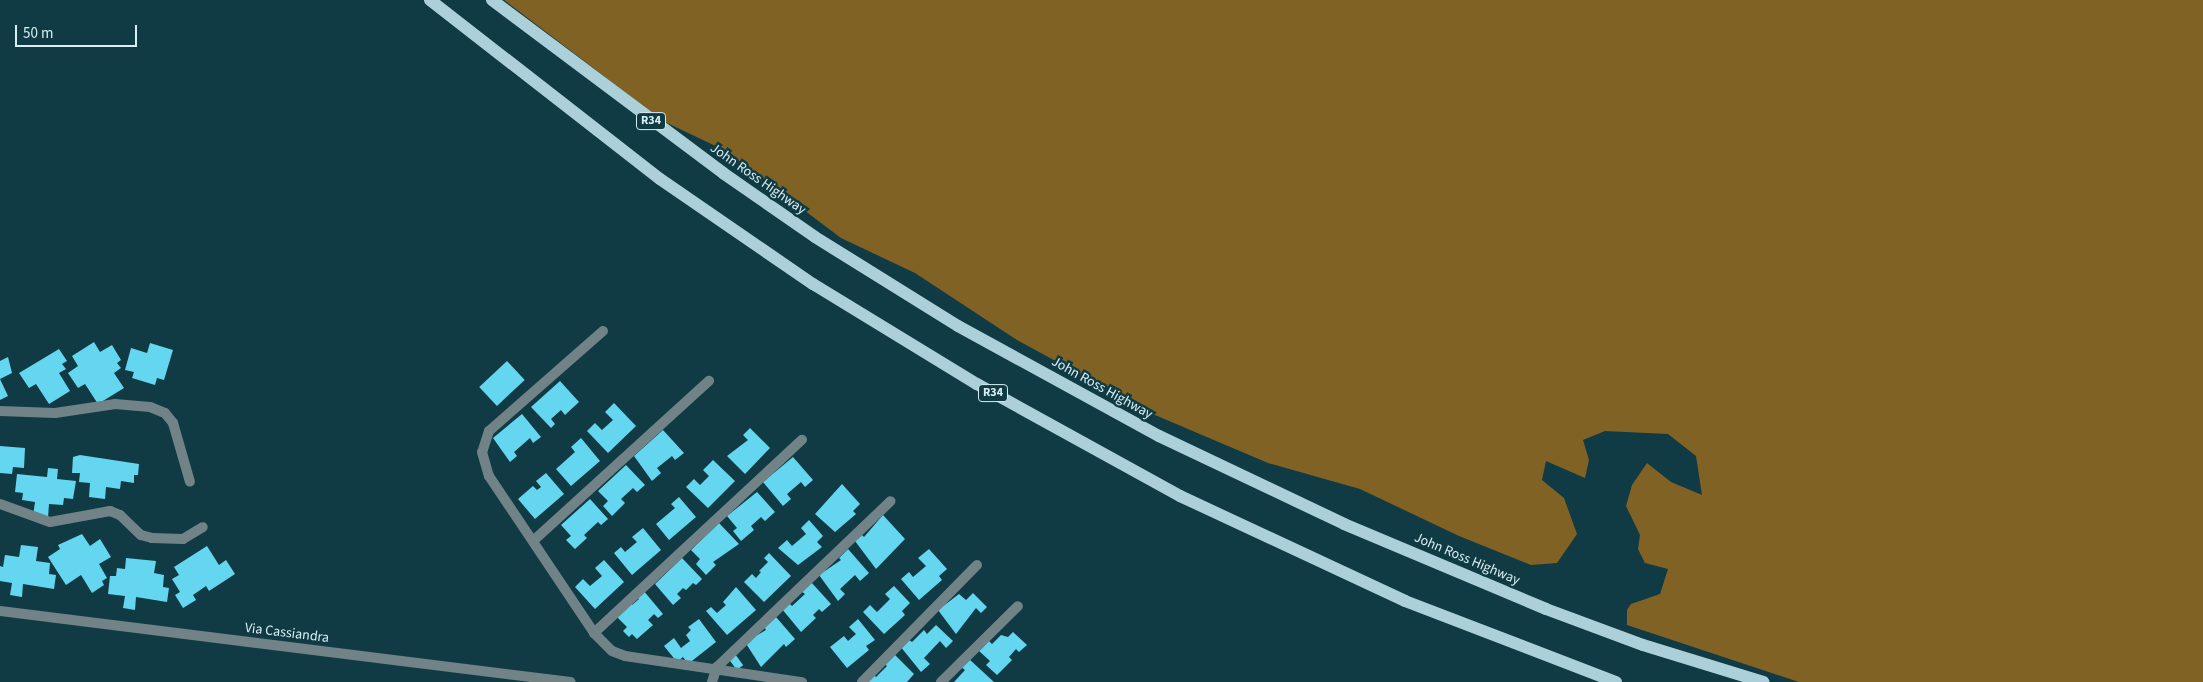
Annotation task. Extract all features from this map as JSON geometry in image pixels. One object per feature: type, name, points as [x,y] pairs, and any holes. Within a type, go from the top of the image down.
[{"type":"main road","name":"R34","points":[[430,0],[660,179],[813,284],[977,384],[1180,496],[1405,602],[1616,682]]},
{"type":"main road","name":"John Ross Highway","points":[[492,0],[692,151],[815,237],[958,326],[1159,436],[1344,524],[1546,608],[1642,645],[1763,682]]},
{"type":"street","points":[[603,331],[498,422],[485,440],[482,462],[489,476],[594,633],[607,647],[625,656],[717,667],[802,682]]},
{"type":"street","points":[[533,541],[709,381]]},
{"type":"street","points":[[0,411],[55,413],[115,404],[150,407],[165,413],[173,424],[190,482]]},
{"type":"street","points":[[594,633],[802,440]]},
{"type":"street","points":[[712,682],[717,667],[891,500]]},
{"type":"street","points":[[0,504],[50,522],[110,511],[120,515],[141,535],[161,540],[183,539],[203,527]]},
{"type":"street","points":[[862,682],[978,565]]},
{"type":"street","points":[[941,682],[1018,606]]},
{"type":"street","name":"Via Cassiandra","points":[[0,611],[571,682]]},
{"type":"shaded area","points":[[504,0],[2203,0],[2203,682],[1799,682],[1627,625],[1627,610],[1631,604],[1660,594],[1668,569],[1645,563],[1638,549],[1640,535],[1626,506],[1632,485],[1647,463],[1671,482],[1702,495],[1696,456],[1668,434],[1605,431],[1583,440],[1589,460],[1585,478],[1546,461],[1542,480],[1564,498],[1577,534],[1557,563],[1531,565],[1459,536],[1360,489],[1268,463],[1155,415],[1017,340],[915,273],[841,238],[724,150],[663,121]]},
{"type":"building","points":[[94,342],[100,352],[112,345],[121,360],[117,363],[121,368],[114,373],[124,388],[98,404],[85,384],[78,388],[68,373],[78,366],[72,356]]},
{"type":"building","points":[[150,343],[173,350],[164,380],[157,378],[155,385],[132,378],[134,372],[125,370],[131,348],[147,353]]},
{"type":"building","points":[[59,349],[67,361],[62,364],[66,369],[59,373],[70,391],[49,404],[36,384],[29,388],[19,373]]},
{"type":"building","points":[[8,357],[12,373],[0,379],[0,361]]},
{"type":"building","points":[[507,361],[525,380],[497,406],[479,387]]},
{"type":"building","points":[[0,379],[8,396],[0,400]]},
{"type":"building","points":[[560,381],[579,402],[565,415],[561,410],[551,419],[555,424],[551,428],[531,407]]},
{"type":"building","points":[[614,403],[636,426],[608,453],[587,431],[595,423],[602,430],[613,420],[605,412]]},
{"type":"building","points":[[522,414],[541,437],[533,443],[530,438],[514,452],[517,456],[510,462],[493,438]]},
{"type":"building","points":[[750,428],[770,448],[745,474],[727,456],[748,440],[743,435]]},
{"type":"building","points":[[663,430],[684,453],[675,460],[672,456],[657,468],[661,473],[652,481],[634,456]]},
{"type":"building","points":[[581,438],[600,461],[571,486],[556,469],[575,452],[571,447]]},
{"type":"building","points":[[0,446],[25,448],[24,468],[13,467],[12,474],[0,473]]},
{"type":"building","points":[[80,455],[139,464],[138,475],[134,475],[134,483],[121,481],[120,489],[106,487],[105,499],[89,497],[90,483],[79,482],[80,473],[72,473],[73,457]]},
{"type":"building","points":[[793,457],[813,480],[805,487],[801,482],[787,494],[791,499],[783,506],[763,482]]},
{"type":"building","points":[[713,460],[735,481],[708,508],[686,487],[694,479],[700,485],[709,476],[703,470]]},
{"type":"building","points":[[626,465],[645,485],[637,492],[633,488],[621,499],[625,503],[612,516],[603,506],[608,501],[598,491]]},
{"type":"building","points":[[48,468],[58,469],[57,479],[76,481],[73,499],[64,498],[63,505],[49,504],[48,518],[33,516],[35,502],[22,500],[23,493],[15,492],[17,474],[47,477]]},
{"type":"building","points":[[546,473],[564,494],[535,519],[518,499],[533,486],[537,490],[541,487],[536,481]]},
{"type":"building","points":[[842,484],[860,504],[853,511],[856,514],[835,532],[815,514]]},
{"type":"building","points":[[757,492],[775,512],[765,521],[761,517],[751,526],[754,530],[741,541],[733,531],[737,528],[727,516]]},
{"type":"building","points":[[679,497],[696,517],[669,540],[656,524],[675,508],[671,504]]},
{"type":"building","points":[[590,499],[608,519],[601,525],[598,522],[584,535],[587,538],[575,549],[566,540],[571,536],[561,525]]},
{"type":"building","points":[[883,515],[905,539],[876,569],[855,541],[862,535],[864,537]]},
{"type":"building","points":[[809,520],[823,536],[817,542],[822,547],[798,565],[778,548],[787,540],[792,546],[806,534],[801,528]]},
{"type":"building","points":[[719,523],[739,544],[713,562],[716,565],[706,575],[696,564],[700,559],[691,550]]},
{"type":"building","points":[[643,528],[661,550],[632,575],[614,553],[621,547],[625,552],[637,542],[632,537]]},
{"type":"building","points":[[82,534],[90,546],[100,539],[111,557],[99,564],[107,578],[102,581],[104,585],[92,593],[81,575],[66,585],[48,557],[60,549],[58,545]]},
{"type":"building","points":[[21,545],[38,547],[36,561],[50,563],[49,574],[56,575],[54,589],[23,584],[22,597],[10,595],[12,583],[0,581],[0,566],[3,567],[5,555],[19,557]]},
{"type":"building","points":[[207,546],[219,565],[226,560],[235,574],[209,591],[206,586],[193,595],[196,600],[183,608],[175,595],[180,592],[172,579],[179,575],[174,567]]},
{"type":"building","points":[[848,549],[869,573],[860,581],[855,575],[840,589],[845,594],[838,601],[819,575],[841,560],[839,558]]},
{"type":"building","points":[[929,549],[947,569],[939,576],[942,580],[919,600],[901,579],[909,572],[913,577],[926,566],[918,558]]},
{"type":"building","points":[[769,553],[791,576],[764,602],[744,582],[752,574],[756,578],[761,572],[759,571],[768,562],[764,558]]},
{"type":"building","points":[[126,558],[156,561],[154,573],[164,575],[163,587],[169,588],[167,602],[136,597],[135,610],[123,608],[125,596],[108,594],[110,576],[116,576],[117,568],[125,569]]},
{"type":"building","points":[[682,558],[702,579],[696,585],[693,583],[686,590],[683,588],[677,594],[681,598],[673,605],[655,584]]},
{"type":"building","points":[[604,560],[624,582],[595,609],[575,587],[583,579],[590,586],[602,576],[595,568]]},
{"type":"building","points":[[811,582],[831,604],[822,612],[819,609],[813,615],[816,618],[801,632],[782,609],[789,603],[792,606],[805,594],[801,591]]},
{"type":"building","points":[[894,586],[910,603],[902,611],[905,615],[884,634],[863,612],[870,605],[877,612],[890,599],[885,594]]},
{"type":"building","points":[[736,587],[756,610],[727,635],[706,611],[711,607],[717,613],[726,605],[723,602]]},
{"type":"building","points":[[643,590],[663,614],[658,618],[654,614],[648,620],[653,625],[637,639],[632,634],[629,637],[623,631],[627,627],[615,615],[629,602],[632,605],[639,599],[636,596]]},
{"type":"building","points":[[973,593],[987,607],[981,613],[976,608],[956,634],[938,610],[959,594],[966,600]]},
{"type":"building","points":[[776,617],[795,639],[786,647],[784,644],[761,667],[745,642],[766,630],[764,627]]},
{"type":"building","points":[[699,619],[716,642],[688,664],[683,657],[677,662],[664,646],[674,638],[681,648],[690,641],[686,635],[691,630],[688,627]]},
{"type":"building","points":[[858,619],[875,640],[866,646],[869,650],[847,668],[830,647],[844,636],[848,641],[856,634],[849,627]]},
{"type":"building","points":[[936,625],[953,641],[946,648],[940,641],[924,658],[930,664],[921,672],[900,646],[908,639],[912,642],[924,630],[927,634]]},
{"type":"building","points":[[1013,632],[1027,645],[1019,652],[1016,649],[1009,657],[1012,660],[997,675],[986,665],[990,661],[979,651],[989,641],[992,644],[1001,635],[1008,637]]},
{"type":"building","points":[[893,653],[914,674],[907,682],[868,682],[872,674],[876,677],[887,666],[883,663]]},
{"type":"building","points":[[735,654],[743,665],[737,670],[729,659]]},
{"type":"building","points":[[969,659],[994,682],[954,682],[965,670],[961,667]]}]
